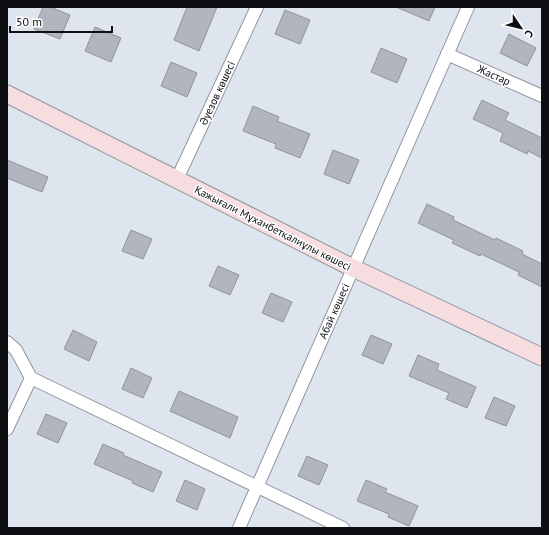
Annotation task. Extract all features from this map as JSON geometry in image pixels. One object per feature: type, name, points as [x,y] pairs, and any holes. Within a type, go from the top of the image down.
[{"type":"street","name":"Әуезов көшесі","points":[[177,179],[257,7]]},
{"type":"street","name":"Абай көшесі","points":[[239,528],[468,7]]},
{"type":"street","name":"Жастар","points":[[447,54],[542,96]]},
{"type":"street","name":"Қажығали Мұханбетқалиұлы көшесі","points":[[7,94],[353,268],[542,357]]},
{"type":"street","points":[[7,342],[16,350],[31,378],[343,528]]},
{"type":"street","points":[[7,429],[31,378]]},
{"type":"building","points":[[43,7],[50,7],[70,15],[60,39],[34,29]]},
{"type":"building","points":[[187,7],[217,7],[199,51],[174,40]]},
{"type":"building","points":[[396,7],[435,7],[429,21]]},
{"type":"building","points":[[285,10],[310,20],[300,44],[275,34]]},
{"type":"building","points":[[95,27],[121,38],[111,62],[85,51]]},
{"type":"building","points":[[509,34],[536,48],[527,66],[500,53]]},
{"type":"building","points":[[381,48],[407,59],[397,83],[371,72]]},
{"type":"building","points":[[171,62],[197,73],[187,97],[161,86]]},
{"type":"building","points":[[482,100],[509,113],[505,120],[542,138],[542,158],[528,151],[527,154],[500,141],[503,133],[473,119]]},
{"type":"building","points":[[253,106],[279,117],[277,121],[310,134],[300,158],[275,148],[276,144],[243,131]]},
{"type":"building","points":[[333,150],[359,160],[349,184],[324,174]]},
{"type":"building","points":[[7,160],[48,177],[42,192],[7,178]]},
{"type":"building","points":[[427,204],[454,217],[453,220],[495,240],[496,238],[523,251],[522,254],[542,264],[542,287],[518,275],[519,272],[481,254],[480,256],[452,243],[454,240],[418,223]]},
{"type":"building","points":[[131,230],[152,239],[143,259],[122,251]]},
{"type":"building","points":[[218,266],[239,275],[230,295],[209,286]]},
{"type":"building","points":[[271,293],[292,302],[283,322],[262,313]]},
{"type":"building","points":[[73,330],[97,342],[89,361],[64,349]]},
{"type":"building","points":[[371,335],[392,344],[383,364],[362,355]]},
{"type":"building","points":[[418,355],[439,364],[437,370],[476,387],[467,408],[446,399],[449,393],[409,376]]},
{"type":"building","points":[[131,368],[152,378],[143,398],[122,389]]},
{"type":"building","points":[[179,391],[238,417],[230,438],[170,411]]},
{"type":"building","points":[[494,397],[515,406],[506,426],[485,418]]},
{"type":"building","points":[[46,414],[67,423],[58,443],[37,434]]},
{"type":"building","points":[[103,444],[124,453],[123,455],[162,472],[153,492],[132,483],[133,481],[94,464]]},
{"type":"building","points":[[307,456],[328,465],[319,485],[298,476]]},
{"type":"building","points":[[185,480],[205,489],[197,510],[176,501]]},
{"type":"building","points":[[366,480],[387,489],[385,492],[418,506],[409,526],[388,517],[389,514],[357,501]]}]
